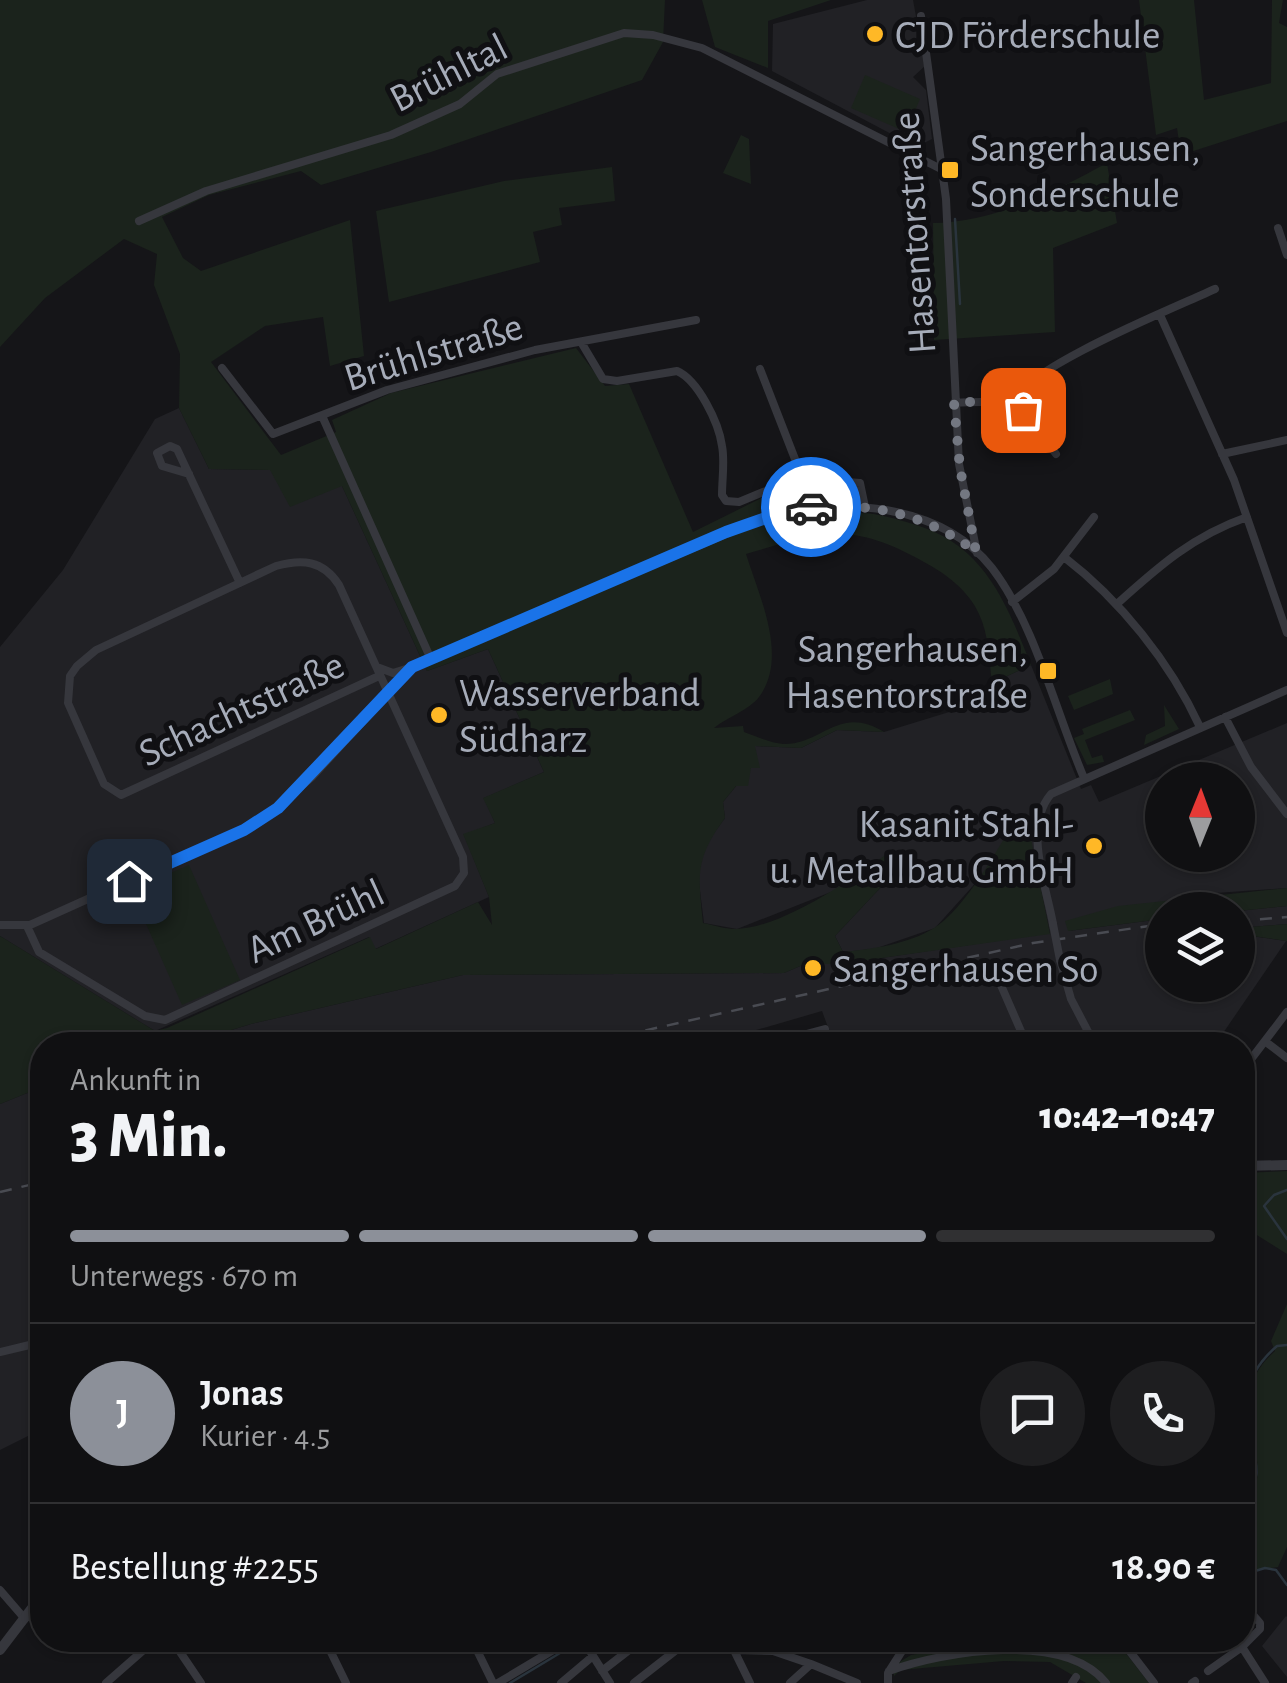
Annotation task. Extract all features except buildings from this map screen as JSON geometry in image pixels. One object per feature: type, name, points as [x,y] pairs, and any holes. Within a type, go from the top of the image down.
[{"type":"street","name":"Hasentorstraße","points":[[921,16],[943,170],[960,468],[976,552],[993,569],[1012,602],[1084,778]]},
{"type":"street","name":"Brühltal","points":[[139,221],[206,190],[391,135],[460,104],[496,74],[624,33],[652,35],[702,48],[943,170]]},
{"type":"street","points":[[1282,233],[1287,255]]},
{"type":"street","points":[[1012,403],[1018,392],[1073,356],[1215,289]]},
{"type":"street","points":[[1160,315],[1222,454],[1287,633]]},
{"type":"street","name":"Brühlstraße","points":[[222,368],[272,434],[323,418],[387,390],[581,342],[696,320]]},
{"type":"street","points":[[581,342],[603,378],[617,381],[677,371],[686,374],[710,412],[722,446],[722,495],[726,501],[738,502],[802,477],[860,483],[865,507]]},
{"type":"street","points":[[760,369],[802,477]]},
{"type":"street","points":[[954,403],[1012,403],[1023,410],[1056,454]]},
{"type":"street","points":[[323,418],[430,658]]},
{"type":"street","points":[[1222,454],[1287,440]]},
{"type":"street","points":[[188,474],[240,583]]},
{"type":"street","name":"Schachtstraße","points":[[375,666],[392,672],[412,667],[766,517],[808,508],[865,507],[920,520],[976,552]]},
{"type":"street","points":[[1012,602],[1064,557],[1094,517]]},
{"type":"street","points":[[1118,603],[1168,556],[1247,517]]},
{"type":"street","points":[[1064,557],[1118,603],[1182,691],[1200,727]]},
{"type":"street","name":"Schachtstraße","points":[[380,676],[132,792],[113,792],[104,784],[68,703],[70,676],[96,650],[292,562],[321,566],[339,584],[375,666],[380,676],[388,694]]},
{"type":"street","points":[[0,924],[27,926],[260,821],[312,777],[412,667]]},
{"type":"street","points":[[1088,1032],[1071,999],[1060,960],[1038,816],[1051,794],[1287,690]]},
{"type":"street","name":"Am Brühl","points":[[27,926],[38,952],[145,1016],[166,1020],[455,886],[464,872],[464,859],[388,694]]},
{"type":"street","points":[[1225,717],[1251,767],[1287,814]]},
{"type":"street","points":[[1000,983],[1021,1032]]},
{"type":"street","points":[[1255,1055],[1287,1012]]},
{"type":"street","points":[[811,1032],[825,1028]]},
{"type":"street","points":[[1266,1042],[1287,1058]]},
{"type":"street","points":[[1255,1166],[1287,1165]]},
{"type":"street","points":[[0,1352],[30,1345]]},
{"type":"street","points":[[0,1590],[25,1620]]},
{"type":"street","points":[[0,1650],[30,1613]]},
{"type":"street","points":[[106,1683],[112,1673],[139,1652]]},
{"type":"street","points":[[180,1652],[201,1683]]},
{"type":"street","points":[[330,1652],[346,1683]]},
{"type":"street","points":[[478,1652],[495,1683],[549,1652]]},
{"type":"street","points":[[602,1671],[627,1652]]},
{"type":"street","points":[[634,1683],[674,1652]]},
{"type":"street","points":[[737,1652],[750,1683]]},
{"type":"street","points":[[776,1652],[857,1683]]},
{"type":"street","points":[[886,1679],[902,1652]]},
{"type":"street","points":[[916,1652],[921,1658]]},
{"type":"street","points":[[886,1679],[921,1658],[1051,1652],[1084,1662],[1106,1683]]},
{"type":"street","points":[[1130,1652],[1154,1683]]},
{"type":"street","points":[[1208,1671],[1235,1652]]},
{"type":"street","points":[[1245,1652],[1265,1683]]},
{"type":"street","points":[[561,1683],[591,1653],[610,1683]]},
{"type":"street","points":[[790,1683],[811,1664]]},
{"type":"shaded area","points":[[0,0],[665,0],[663,42],[642,80],[321,185],[301,171],[209,195],[162,217],[183,258],[201,271],[350,220],[364,356],[330,366],[323,317],[265,326],[211,362],[281,455],[336,432],[332,420],[391,393],[576,348],[605,386],[629,384],[693,532],[788,485],[808,482],[856,486],[860,513],[913,524],[958,546],[989,578],[1031,665],[992,683],[985,630],[975,606],[956,584],[924,562],[876,540],[836,534],[746,554],[769,626],[768,681],[749,706],[714,728],[743,726],[744,732],[783,744],[797,743],[855,722],[884,732],[837,730],[801,748],[755,746],[760,768],[751,768],[748,786],[736,786],[723,802],[725,818],[704,856],[700,879],[703,923],[735,929],[774,920],[817,900],[892,850],[898,869],[835,936],[843,952],[913,938],[934,928],[958,907],[1018,814],[1026,814],[1050,934],[840,964],[805,964],[784,973],[463,975],[225,1032],[30,1032],[30,1092],[0,1104],[0,936],[155,1031],[167,1028],[370,937],[376,949],[478,902],[492,925],[489,897],[463,834],[495,823],[483,798],[544,772],[488,649],[427,671],[342,486],[290,507],[270,470],[209,469],[179,408],[180,354],[154,285],[157,254],[124,239],[45,298],[0,347]]},
{"type":"shaded area","points":[[702,0],[831,0],[768,21],[768,68],[715,47]]},
{"type":"shaded area","points":[[867,0],[913,0],[925,66],[913,77],[926,90],[932,139],[916,147],[772,71],[773,24]]},
{"type":"shaded area","points":[[1139,0],[1194,0],[1204,100],[1271,83],[1272,0],[1283,0],[1279,23],[1287,27],[1287,121],[1181,155],[1177,128],[1156,135]]},
{"type":"shaded area","points":[[865,75],[920,99],[906,132],[851,108]]},
{"type":"shaded area","points":[[741,135],[749,139],[751,184],[723,173]]},
{"type":"shaded area","points":[[1107,163],[1117,223],[1053,248],[1055,332],[934,340],[933,223],[1001,211]]},
{"type":"shaded area","points":[[612,167],[615,201],[559,208],[562,225],[533,232],[540,262],[389,302],[376,211],[504,181]]},
{"type":"shaded area","points":[[179,408],[209,469],[270,470],[342,486],[427,671],[488,649],[544,772],[484,798],[495,823],[464,835],[489,897],[375,949],[369,937],[155,1031],[0,936],[0,647],[63,570],[155,419]]},
{"type":"shaded area","points":[[1031,665],[1081,789],[1091,785],[1099,802],[1145,783],[1145,872],[1255,872],[1255,762],[1194,762],[1287,723],[1287,888],[1145,892],[1145,910],[1068,931],[1145,921],[1145,1002],[1244,1002],[1224,1032],[822,1032],[829,1030],[822,1011],[750,1032],[225,1032],[463,975],[784,973],[805,964],[840,964],[1050,933],[1025,814],[1018,815],[989,868],[935,928],[874,949],[843,952],[835,936],[898,869],[892,851],[841,888],[737,929],[704,923],[698,875],[703,848],[725,818],[723,802],[751,768],[755,746],[801,748],[837,730],[884,732],[959,709],[960,703],[992,683]]},
{"type":"shaded area","points":[[1110,679],[1113,694],[1074,710],[1068,696]]},
{"type":"shaded area","points":[[1164,705],[1179,729],[1144,745],[1146,735],[1165,726]]},
{"type":"shaded area","points":[[1130,710],[1135,720],[1085,740],[1092,758],[1102,755],[1104,762],[1087,765],[1074,738],[1084,734],[1082,729]]},
{"type":"shaded area","points":[[189,865],[240,980],[182,1005],[131,890]]},
{"type":"shaded area","points":[[1287,888],[1287,906],[1255,909],[1255,892],[1249,892]]},
{"type":"shaded area","points":[[1145,903],[1145,921],[1068,931],[1065,921],[1118,906]]},
{"type":"shaded area","points":[[1287,906],[1287,924],[1255,927],[1255,909]]},
{"type":"shaded area","points":[[1287,924],[1287,941],[1255,936],[1255,927]]},
{"type":"shaded area","points":[[1255,936],[1286,941],[1255,986]]},
{"type":"shaded area","points":[[30,1092],[30,1435],[0,1450],[0,1104]]},
{"type":"shaded area","points":[[1287,1171],[1287,1254],[1255,1234],[1255,1172]]},
{"type":"shaded area","points":[[1287,1304],[1287,1547],[1278,1567],[1255,1570],[1255,1377],[1275,1351],[1271,1341]]},
{"type":"shaded area","points":[[1287,1617],[1287,1677],[1262,1646]]},
{"type":"shaded area","points":[[1125,1652],[1149,1683],[1086,1683],[1050,1662],[1004,1661],[900,1670],[894,1676],[893,1666],[911,1655]]},
{"type":"waterway","points":[[955,219],[960,304]]},
{"type":"waterway","points":[[1287,1190],[1274,1195],[1264,1206],[1287,1239]]},
{"type":"waterway","points":[[1255,1374],[1277,1346],[1287,1345]]},
{"type":"waterway","points":[[1255,1464],[1255,1478]]},
{"type":"waterway","points":[[1255,1571],[1276,1570],[1287,1585]]},
{"type":"waterway","points":[[510,1683],[562,1652]]},
{"type":"railway","points":[[1255,920],[1287,917]]},
{"type":"railway","points":[[639,1032],[1033,943],[1145,927]]},
{"type":"railway","points":[[0,1192],[30,1185]]},
{"type":"way so far","points":[[811,507],[856,506],[895,512],[936,527],[976,552],[960,468],[954,403],[998,400],[1023,410]]},
{"type":"place","name":"CJD Förderschule","points":[[875,34]]},
{"type":"place","name":"Sangerhausen, Sonderschule","points":[[950,170]]},
{"type":"place","name":"Sangerhausen, Hasentorstraße","points":[[1048,671]]},
{"type":"place","name":"Wasserverband Südharz","points":[[439,715]]},
{"type":"place","name":"Kasanit Stahl- u. Metallbau GmbH","points":[[1094,846]]},
{"type":"place","name":"Sangerhausen So","points":[[813,968]]},
{"type":"route","points":[[129,881],[244,830],[278,808],[312,777],[412,667],[476,636],[726,532],[811,507]]}]
